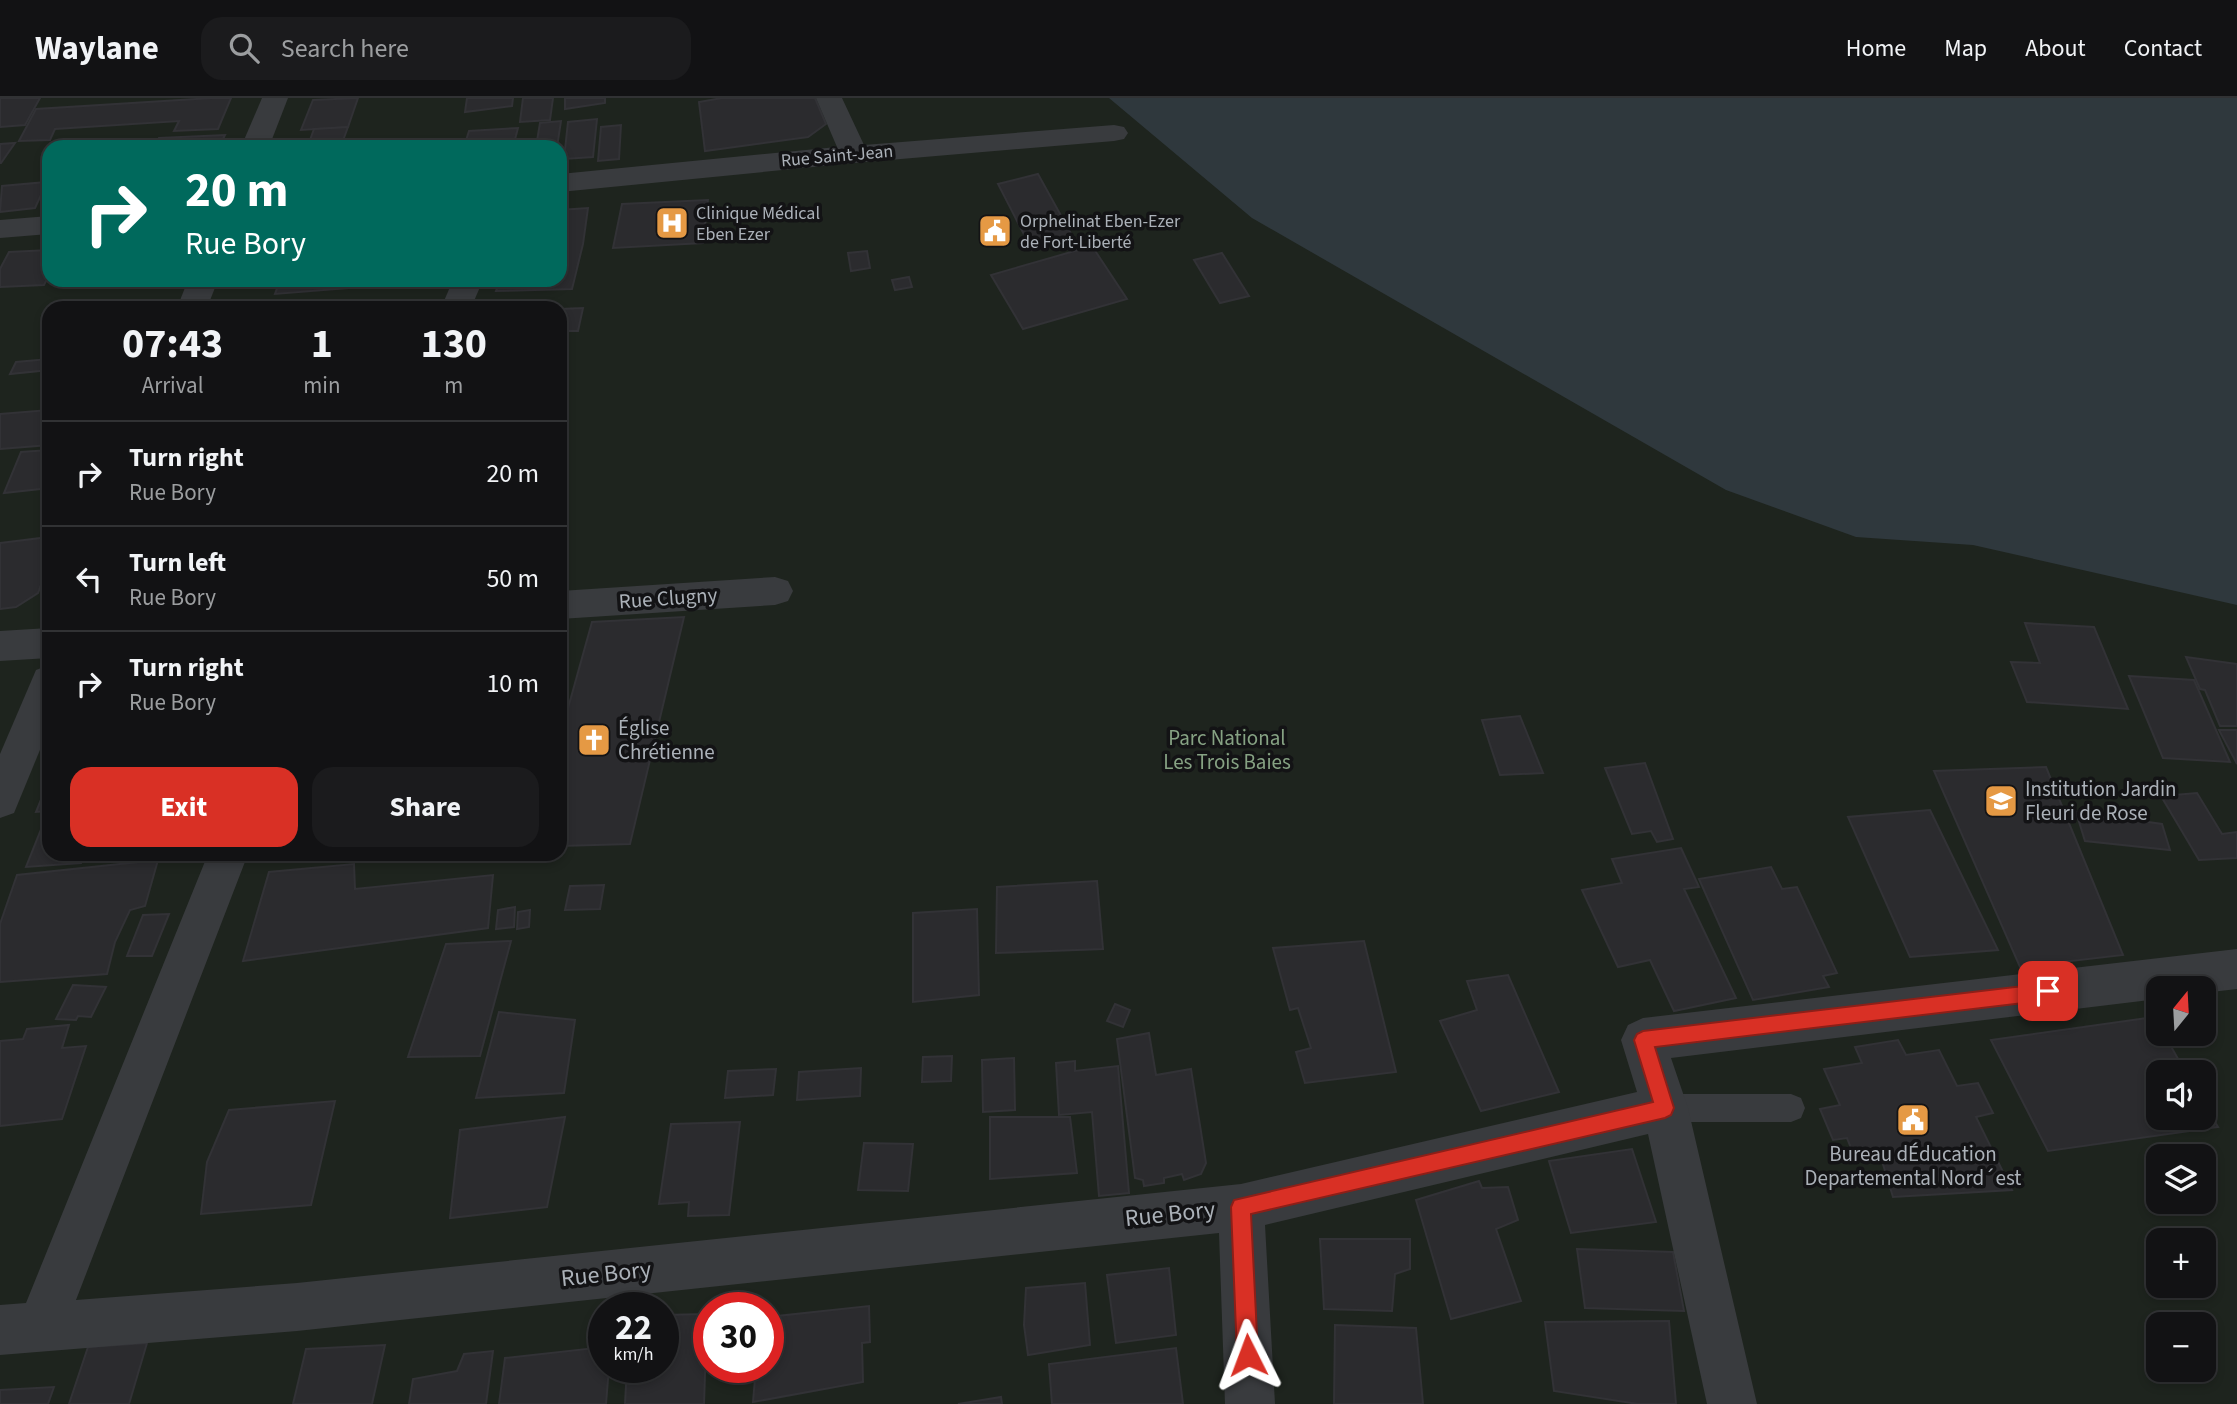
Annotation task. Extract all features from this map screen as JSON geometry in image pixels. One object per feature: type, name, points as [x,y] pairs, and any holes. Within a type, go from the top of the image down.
[{"type":"street","points":[[258,140],[275,98]]},
{"type":"street","points":[[829,98],[854,154]]},
{"type":"street","name":"Rue Saint-Jean","points":[[567,182],[854,154],[1114,133]]},
{"type":"street","points":[[0,229],[42,226]]},
{"type":"street","name":"Rue Clugny","points":[[567,605],[775,591]]},
{"type":"street","points":[[0,646],[42,643]]},
{"type":"street","points":[[0,801],[42,698]]},
{"type":"street","points":[[21,1328],[225,861]]},
{"type":"street","points":[[1732,1404],[1665,1108],[1643,1040],[2237,969]]},
{"type":"street","name":"Rue Bory","points":[[21,1328],[298,1307],[1241,1207],[1665,1108]]},
{"type":"street","points":[[1241,1207],[1250,1404]]},
{"type":"lane","points":[[1665,1108],[1791,1108]]},
{"type":"green space","name":"Parc National Les Trois Baies","points":[[0,98],[2237,98],[2237,1404],[0,1404]]},
{"type":"shaded area","points":[[1109,98],[2237,98],[2237,605],[1973,545],[1856,537],[1726,490],[1252,218]]},
{"type":"building","points":[[0,98],[40,98],[25,125],[0,127]]},
{"type":"building","points":[[231,98],[218,129],[174,131],[179,121],[55,129],[50,140],[19,141],[36,109]]},
{"type":"building","points":[[358,98],[348,127],[301,130],[313,100]]},
{"type":"building","points":[[467,98],[513,98],[512,106],[465,112]]},
{"type":"building","points":[[523,98],[553,98],[550,120],[520,122]]},
{"type":"building","points":[[565,98],[605,98],[605,103],[565,109]]},
{"type":"building","points":[[722,98],[815,98],[826,124],[808,137],[705,151],[699,102]]},
{"type":"building","points":[[597,119],[593,157],[567,159],[568,122]]},
{"type":"building","points":[[561,121],[558,140],[537,140],[540,123]]},
{"type":"building","points":[[621,125],[619,159],[598,161],[601,127]]},
{"type":"building","points":[[348,127],[343,140],[310,140],[314,129]]},
{"type":"building","points":[[518,128],[515,140],[466,140],[469,131]]},
{"type":"building","points":[[225,135],[222,140],[158,140]]},
{"type":"building","points":[[15,143],[1,163],[0,163],[0,144]]},
{"type":"building","points":[[1038,174],[1074,239],[1032,250],[998,184]]},
{"type":"building","points":[[42,182],[42,193],[35,208],[0,212],[2,186]]},
{"type":"building","points":[[708,200],[703,243],[613,248],[622,204]]},
{"type":"building","points":[[588,208],[572,289],[496,291],[497,287],[567,287],[567,210]]},
{"type":"building","points":[[1092,246],[1127,299],[1023,329],[991,275]]},
{"type":"building","points":[[42,250],[42,285],[0,287],[0,269],[9,252]]},
{"type":"building","points":[[867,251],[870,268],[851,271],[848,253]]},
{"type":"building","points":[[1222,253],[1249,296],[1220,303],[1194,260]]},
{"type":"building","points":[[909,277],[912,287],[895,290],[892,280]]},
{"type":"building","points":[[278,287],[362,287],[275,294]]},
{"type":"building","points":[[583,308],[578,331],[567,331],[567,309]]},
{"type":"building","points":[[42,360],[42,371],[10,374],[16,362]]},
{"type":"building","points":[[42,411],[42,446],[0,449],[0,414]]},
{"type":"building","points":[[42,450],[42,489],[4,493],[21,452]]},
{"type":"building","points":[[42,538],[42,582],[38,593],[16,607],[0,609],[0,543]]},
{"type":"building","points":[[684,617],[630,844],[567,846],[567,712],[592,622]]},
{"type":"building","points":[[2025,623],[2094,627],[2128,709],[2027,702],[2011,662],[2040,663]]},
{"type":"building","points":[[2186,657],[2237,664],[2237,726],[2220,726],[2205,690],[2200,689]]},
{"type":"building","points":[[2129,676],[2194,680],[2230,762],[2163,758]]},
{"type":"building","points":[[1520,716],[1543,773],[1500,775],[1482,720]]},
{"type":"building","points":[[2219,730],[2237,730],[2237,764]]},
{"type":"building","points":[[1645,763],[1673,839],[1657,842],[1651,831],[1632,834],[1605,768]]},
{"type":"building","points":[[2046,767],[2123,955],[2020,967],[1934,771]]},
{"type":"building","points":[[2197,793],[2222,834],[2237,832],[2237,858],[2199,860],[2161,796]]},
{"type":"building","points":[[42,797],[42,812],[36,812]]},
{"type":"building","points":[[1930,810],[1998,950],[1910,957],[1848,817]]},
{"type":"building","points":[[2076,812],[2162,824],[2170,850],[2085,841]]},
{"type":"building","points":[[42,827],[42,861],[82,861],[81,863],[26,867]]},
{"type":"building","points":[[1681,848],[1699,887],[1684,889],[1736,998],[1674,1011],[1650,960],[1618,967],[1582,890],[1622,883],[1612,859]]},
{"type":"building","points":[[158,861],[145,906],[130,910],[115,942],[107,974],[0,982],[0,924],[17,875]]},
{"type":"building","points":[[354,864],[355,889],[493,875],[488,928],[243,961],[269,872]]},
{"type":"building","points":[[1771,867],[1782,889],[1797,887],[1837,973],[1823,976],[1829,987],[1753,1000],[1699,879]]},
{"type":"building","points":[[1097,881],[1103,949],[996,953],[997,887]]},
{"type":"building","points":[[604,885],[600,909],[565,910],[570,886]]},
{"type":"building","points":[[515,907],[514,927],[496,929],[498,910]]},
{"type":"building","points":[[977,909],[979,995],[913,1002],[913,913]]},
{"type":"building","points":[[530,910],[529,927],[517,929],[518,912]]},
{"type":"building","points":[[169,914],[152,956],[127,956],[143,915]]},
{"type":"building","points":[[511,941],[480,1056],[408,1057],[446,944]]},
{"type":"building","points":[[1364,941],[1396,1072],[1305,1083],[1296,1052],[1311,1048],[1298,1008],[1290,1010],[1273,948]]},
{"type":"building","points":[[1508,975],[1559,1092],[1481,1111],[1440,1021],[1477,1010],[1467,981]]},
{"type":"building","points":[[73,985],[106,987],[91,1017],[78,1016],[76,1020],[56,1019]]},
{"type":"building","points":[[1115,1004],[1130,1010],[1123,1027],[1107,1021]]},
{"type":"building","points":[[499,1012],[575,1020],[564,1093],[476,1098]]},
{"type":"building","points":[[2146,1018],[2146,1046],[2171,1046],[2179,1060],[2146,1060],[2146,1130],[2197,1130],[2048,1151],[1991,1040]]},
{"type":"building","points":[[69,1025],[62,1048],[86,1046],[62,1119],[0,1126],[0,1041],[23,1039],[27,1029]]},
{"type":"building","points":[[1149,1033],[1156,1075],[1191,1069],[1206,1163],[1201,1174],[1184,1180],[1182,1174],[1164,1178],[1164,1183],[1144,1186],[1143,1180],[1135,1178],[1117,1039]]},
{"type":"building","points":[[1898,1040],[1906,1055],[1939,1050],[1957,1086],[1978,1083],[1993,1113],[1976,1117],[2012,1190],[1893,1197],[1882,1161],[1856,1160],[1847,1138],[1833,1140],[1820,1109],[1840,1105],[1824,1069],[1862,1063],[1855,1047]]},
{"type":"building","points":[[952,1056],[951,1081],[922,1082],[923,1057]]},
{"type":"building","points":[[1014,1058],[1015,1110],[983,1112],[982,1060]]},
{"type":"building","points":[[1075,1061],[1075,1071],[1118,1066],[1129,1193],[1099,1196],[1092,1112],[1059,1115],[1056,1063]]},
{"type":"building","points":[[861,1068],[860,1096],[797,1100],[799,1072]]},
{"type":"building","points":[[776,1069],[773,1095],[725,1098],[728,1071]]},
{"type":"building","points":[[335,1101],[311,1205],[201,1214],[207,1162],[229,1110]]},
{"type":"building","points":[[565,1117],[547,1207],[450,1218],[460,1130]]},
{"type":"building","points":[[990,1117],[1070,1117],[1077,1173],[990,1179]]},
{"type":"building","points":[[740,1122],[729,1215],[688,1216],[689,1202],[659,1204],[671,1124]]},
{"type":"building","points":[[864,1143],[913,1144],[908,1191],[858,1190]]},
{"type":"building","points":[[1632,1149],[1656,1222],[1571,1233],[1549,1161]]},
{"type":"building","points":[[1479,1181],[1482,1188],[1508,1187],[1518,1220],[1496,1229],[1521,1301],[1451,1319],[1416,1200]]},
{"type":"building","points":[[1320,1239],[1410,1239],[1410,1269],[1395,1274],[1392,1311],[1324,1309]]},
{"type":"building","points":[[1577,1249],[1673,1252],[1684,1311],[1585,1308]]},
{"type":"building","points":[[1169,1268],[1176,1335],[1116,1343],[1107,1275]]},
{"type":"building","points":[[1085,1283],[1090,1345],[1028,1355],[1024,1325],[1026,1288]]},
{"type":"building","points":[[869,1306],[870,1342],[862,1343],[863,1382],[753,1402],[755,1383],[784,1383],[784,1315]]},
{"type":"building","points":[[693,1314],[693,1383],[705,1383],[704,1404],[625,1404],[626,1383],[679,1383],[679,1315]]},
{"type":"building","points":[[1669,1321],[1676,1404],[1638,1404],[1554,1391],[1545,1322]]},
{"type":"building","points":[[1335,1325],[1416,1328],[1423,1404],[1334,1404]]},
{"type":"building","points":[[147,1343],[129,1404],[69,1404],[88,1347]]},
{"type":"building","points":[[385,1345],[372,1404],[293,1404],[306,1349]]},
{"type":"building","points":[[1176,1348],[1183,1404],[1052,1404],[1049,1364]]},
{"type":"building","points":[[588,1349],[588,1383],[608,1383],[606,1404],[499,1404],[505,1358]]},
{"type":"building","points":[[493,1351],[486,1404],[409,1404],[413,1379],[457,1371],[464,1354]]},
{"type":"building","points":[[54,1387],[48,1404],[0,1404],[0,1390]]},
{"type":"building","points":[[1001,1397],[1002,1404],[958,1404]]},
{"type":"place","name":"Clinique Médical Eben Ezer","points":[[672,223]]},
{"type":"place","name":"Orphelinat Eben-Ezer de Fort-Liberté","points":[[995,231]]},
{"type":"place","name":"Église Chrétienne","points":[[594,740]]},
{"type":"place","name":"Institution Jardin Fleuri de Rose","points":[[2001,801]]},
{"type":"place","name":"Bureau dÉducation Departemental Nord´est","points":[[1913,1120]]},
{"type":"route","points":[[1248,1355],[1241,1207],[1665,1108],[1643,1040],[2048,991]]}]
